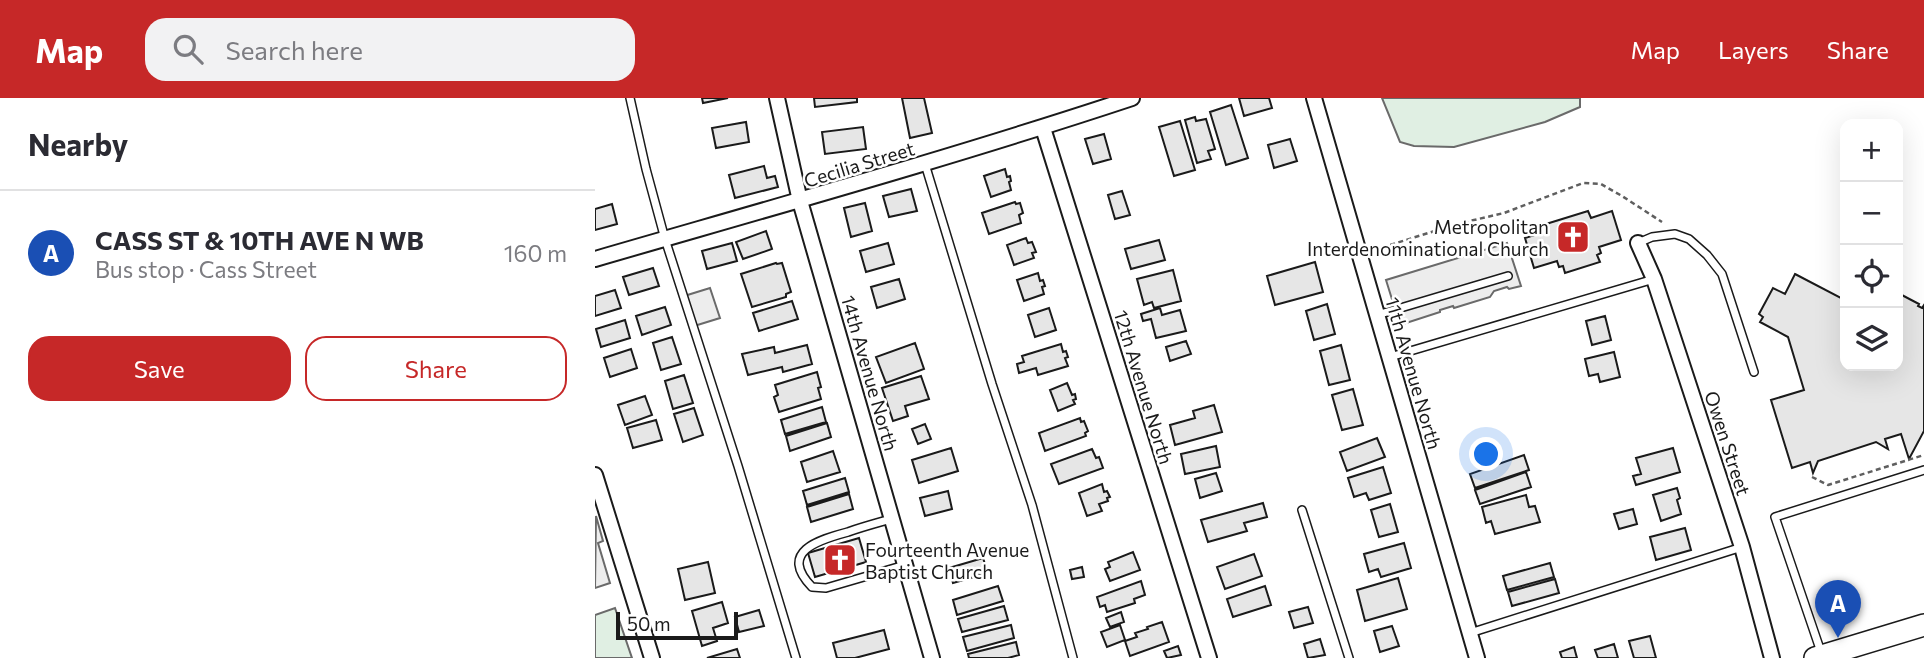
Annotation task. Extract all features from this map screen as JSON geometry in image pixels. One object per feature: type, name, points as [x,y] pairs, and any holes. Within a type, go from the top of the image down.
[{"type":"street","name":"14th Avenue North","points":[[776,98],[800,201],[932,658]]},
{"type":"street","name":"Cecilia Street","points":[[595,260],[925,164],[1132,98]]},
{"type":"street","name":"11th Avenue North","points":[[1314,98],[1477,658]]},
{"type":"street","name":"12th Avenue North","points":[[1043,128],[1209,658]]},
{"type":"street","name":"Owen Street","points":[[1638,243],[1654,279],[1742,547],[1772,658]]},
{"type":"street","points":[[595,475],[652,658]]},
{"type":"street","points":[[1819,657],[1924,625]]},
{"type":"lane","points":[[630,98],[665,239],[796,658]]},
{"type":"lane","points":[[925,164],[1032,505],[1073,658]]},
{"type":"lane","points":[[1638,243],[1652,237],[1675,234],[1689,239],[1707,255],[1722,274],[1754,372]]},
{"type":"lane","points":[[1377,315],[1508,276]]},
{"type":"lane","points":[[1390,358],[1654,279]]},
{"type":"lane","points":[[1819,657],[1776,517],[1924,470]]},
{"type":"lane","points":[[1302,510],[1349,658]]},
{"type":"lane","points":[[892,519],[820,540],[808,546],[801,555],[798,566],[804,580],[812,587],[826,588],[905,565]]},
{"type":"lane","points":[[1470,634],[1742,547]]},
{"type":"path","points":[[1371,251],[1457,224],[1504,213],[1583,183],[1601,184],[1662,222]]},
{"type":"path","points":[[1812,477],[1828,485],[1924,455]]},
{"type":"green space","points":[[1382,98],[1580,98],[1580,107],[1545,122],[1454,147],[1414,146],[1400,142]]},
{"type":"green space","points":[[615,608],[632,658],[595,658],[595,615]]},
{"type":"shaded area","points":[[1507,243],[1521,286],[1494,291],[1490,297],[1440,310],[1400,325],[1386,280]]},
{"type":"shaded area","points":[[710,288],[720,318],[691,327],[681,297]]},
{"type":"shaded area","points":[[596,516],[603,541],[598,543],[610,583],[595,588]]},
{"type":"building","points":[[702,98],[728,98],[703,103]]},
{"type":"building","points":[[814,98],[857,98],[857,102],[815,107]]},
{"type":"building","points":[[902,98],[924,98],[932,133],[910,138]]},
{"type":"building","points":[[1239,98],[1269,98],[1272,108],[1244,116]]},
{"type":"building","points":[[1231,105],[1248,158],[1226,165],[1210,112]]},
{"type":"building","points":[[1195,117],[1196,121],[1206,119],[1215,149],[1208,151],[1211,159],[1197,163],[1185,120]]},
{"type":"building","points":[[1180,121],[1195,170],[1174,176],[1159,127]]},
{"type":"building","points":[[746,122],[749,142],[716,148],[712,128]]},
{"type":"building","points":[[863,127],[866,149],[825,154],[822,132]]},
{"type":"building","points":[[1104,134],[1111,159],[1093,164],[1085,139]]},
{"type":"building","points":[[1290,139],[1297,161],[1274,168],[1268,145]]},
{"type":"building","points":[[764,166],[767,178],[775,176],[778,187],[735,198],[729,175]]},
{"type":"building","points":[[1005,169],[1007,177],[1010,176],[1011,190],[991,197],[984,176]]},
{"type":"building","points":[[911,189],[917,211],[889,217],[883,196]]},
{"type":"building","points":[[1122,191],[1130,215],[1115,219],[1108,195]]},
{"type":"building","points":[[1015,202],[1020,203],[1023,213],[1019,215],[1021,223],[989,234],[982,213]]},
{"type":"building","points":[[865,203],[872,231],[851,237],[844,208]]},
{"type":"building","points":[[612,204],[617,224],[595,230],[595,209]]},
{"type":"building","points":[[1588,211],[1591,218],[1612,211],[1621,240],[1599,247],[1601,253],[1597,255],[1600,262],[1565,273],[1563,266],[1559,267],[1557,261],[1534,268],[1525,238],[1547,231],[1546,224]]},
{"type":"building","points":[[766,231],[772,249],[743,259],[736,242]]},
{"type":"building","points":[[1026,238],[1028,243],[1032,242],[1036,252],[1032,253],[1034,258],[1014,265],[1007,245]]},
{"type":"building","points":[[1159,240],[1165,260],[1131,269],[1125,249]]},
{"type":"building","points":[[732,243],[737,261],[707,269],[702,251]]},
{"type":"building","points":[[888,243],[894,264],[866,272],[860,251]]},
{"type":"building","points":[[1315,262],[1323,292],[1275,305],[1267,276]]},
{"type":"building","points":[[782,263],[791,292],[786,294],[786,297],[752,307],[741,274]]},
{"type":"building","points":[[653,268],[659,286],[629,295],[623,277]]},
{"type":"building","points":[[1173,270],[1181,301],[1154,308],[1152,302],[1144,305],[1137,279]]},
{"type":"building","points":[[1038,273],[1045,286],[1042,287],[1044,294],[1024,301],[1017,280]]},
{"type":"building","points":[[1795,274],[1840,297],[1840,371],[1903,371],[1903,296],[1922,308],[1924,305],[1924,431],[1909,459],[1901,434],[1885,439],[1888,449],[1876,442],[1818,461],[1813,473],[1810,462],[1792,468],[1771,400],[1804,390],[1788,337],[1760,322],[1763,317],[1759,314],[1773,288],[1785,294]]},
{"type":"building","points":[[899,279],[905,299],[877,308],[871,287]]},
{"type":"building","points":[[615,290],[621,308],[595,316],[595,296]]},
{"type":"building","points":[[792,301],[798,319],[759,331],[753,313]]},
{"type":"building","points":[[1327,304],[1335,334],[1314,340],[1306,311]]},
{"type":"building","points":[[665,307],[671,325],[642,335],[636,316]]},
{"type":"building","points":[[1049,308],[1056,330],[1035,337],[1028,315]]},
{"type":"building","points":[[1160,308],[1162,315],[1180,310],[1186,331],[1156,338],[1151,319],[1143,321],[1141,314]]},
{"type":"building","points":[[1605,316],[1611,340],[1592,345],[1586,321]]},
{"type":"building","points":[[625,320],[630,338],[601,347],[596,329]]},
{"type":"building","points":[[672,337],[681,364],[661,370],[653,343]]},
{"type":"building","points":[[1186,341],[1191,354],[1170,361],[1166,347]]},
{"type":"building","points":[[915,343],[924,369],[886,383],[876,357]]},
{"type":"building","points":[[1061,344],[1068,357],[1065,358],[1068,366],[1038,375],[1036,368],[1019,373],[1017,364],[1024,362],[1022,356]]},
{"type":"building","points":[[807,345],[812,364],[783,372],[782,367],[748,375],[742,354],[774,347],[775,353]]},
{"type":"building","points":[[1341,345],[1350,380],[1329,385],[1320,351]]},
{"type":"building","points":[[631,349],[637,368],[610,377],[604,358]]},
{"type":"building","points":[[1614,352],[1620,377],[1600,382],[1598,374],[1589,376],[1585,359]]},
{"type":"building","points":[[817,372],[821,399],[779,412],[774,397],[778,395],[775,385]]},
{"type":"building","points":[[684,375],[693,403],[673,409],[665,381]]},
{"type":"building","points":[[921,376],[929,399],[905,406],[908,416],[893,421],[882,388]]},
{"type":"building","points":[[1067,383],[1072,395],[1075,394],[1075,404],[1058,411],[1050,390]]},
{"type":"building","points":[[1353,389],[1363,425],[1342,430],[1332,395]]},
{"type":"building","points":[[645,396],[652,415],[625,425],[618,405]]},
{"type":"building","points":[[1214,405],[1222,432],[1175,445],[1170,425],[1195,418],[1193,411]]},
{"type":"building","points":[[822,407],[826,422],[785,434],[781,420]]},
{"type":"building","points":[[694,408],[703,435],[683,442],[674,414]]},
{"type":"building","points":[[1080,418],[1088,431],[1086,436],[1045,451],[1039,433]]},
{"type":"building","points":[[656,420],[662,440],[633,448],[627,428]]},
{"type":"building","points":[[827,423],[831,437],[790,451],[786,436]]},
{"type":"building","points":[[925,424],[931,439],[918,444],[912,429]]},
{"type":"building","points":[[1377,438],[1385,457],[1347,471],[1340,452]]},
{"type":"building","points":[[1216,446],[1220,467],[1185,474],[1181,454]]},
{"type":"building","points":[[951,448],[958,471],[919,483],[912,460]]},
{"type":"building","points":[[1673,448],[1680,472],[1636,485],[1633,476],[1641,474],[1636,458]]},
{"type":"building","points":[[1092,449],[1103,468],[1059,484],[1051,464]]},
{"type":"building","points":[[833,451],[840,472],[807,482],[801,462]]},
{"type":"building","points":[[1524,455],[1529,470],[1475,488],[1470,474]]},
{"type":"building","points":[[1383,467],[1391,493],[1369,500],[1366,493],[1354,497],[1348,478]]},
{"type":"building","points":[[1526,472],[1531,487],[1480,504],[1475,490]]},
{"type":"building","points":[[1216,473],[1222,491],[1200,498],[1195,479]]},
{"type":"building","points":[[845,478],[849,492],[807,505],[803,491]]},
{"type":"building","points":[[1102,484],[1104,492],[1107,491],[1110,497],[1107,498],[1108,501],[1099,504],[1102,511],[1087,516],[1079,493]]},
{"type":"building","points":[[1677,488],[1681,514],[1661,521],[1653,495]]},
{"type":"building","points":[[948,491],[952,509],[925,516],[920,498]]},
{"type":"building","points":[[849,494],[853,509],[811,522],[807,507]]},
{"type":"building","points":[[1526,495],[1529,507],[1535,506],[1540,522],[1495,534],[1491,521],[1486,523],[1482,507]]},
{"type":"building","points":[[1263,503],[1267,517],[1244,523],[1247,531],[1208,542],[1201,520]]},
{"type":"building","points":[[1390,504],[1398,532],[1379,537],[1371,510]]},
{"type":"building","points":[[1633,509],[1637,524],[1619,529],[1614,514]]},
{"type":"building","points":[[1685,528],[1691,550],[1656,560],[1650,537]]},
{"type":"building","points":[[859,538],[866,562],[815,577],[808,553]]},
{"type":"building","points":[[1404,543],[1411,568],[1381,577],[1378,569],[1369,572],[1364,554]]},
{"type":"building","points":[[1133,552],[1140,570],[1110,581],[1105,569],[1110,567],[1108,562]]},
{"type":"building","points":[[1254,554],[1262,576],[1225,589],[1217,567]]},
{"type":"building","points":[[983,558],[988,573],[953,583],[949,568]]},
{"type":"building","points":[[708,562],[715,593],[685,600],[678,569]]},
{"type":"building","points":[[1550,563],[1554,577],[1507,590],[1503,576]]},
{"type":"building","points":[[1082,567],[1084,577],[1072,579],[1070,570]]},
{"type":"building","points":[[1398,578],[1407,609],[1365,621],[1357,590]]},
{"type":"building","points":[[1555,579],[1559,593],[1512,606],[1508,592]]},
{"type":"building","points":[[1141,581],[1145,595],[1134,599],[1135,603],[1107,612],[1105,605],[1100,607],[1097,597]]},
{"type":"building","points":[[998,586],[1003,601],[957,615],[953,600]]},
{"type":"building","points":[[1265,586],[1271,605],[1233,617],[1227,599]]},
{"type":"building","points":[[722,602],[728,623],[713,628],[717,641],[702,646],[692,611]]},
{"type":"building","points":[[1004,606],[1008,620],[962,632],[958,619]]},
{"type":"building","points":[[1308,607],[1313,623],[1294,628],[1289,612]]},
{"type":"building","points":[[759,610],[764,626],[739,632],[735,617]]},
{"type":"building","points":[[1121,612],[1124,622],[1110,627],[1106,618]]},
{"type":"building","points":[[1162,622],[1169,642],[1130,656],[1125,641],[1137,637],[1135,633]]},
{"type":"building","points":[[1011,625],[1014,638],[967,651],[963,637]]},
{"type":"building","points":[[1120,625],[1125,640],[1107,647],[1101,632]]},
{"type":"building","points":[[1392,626],[1399,646],[1380,652],[1374,631]]},
{"type":"building","points":[[884,630],[889,649],[855,658],[837,658],[833,643]]},
{"type":"building","points":[[1650,636],[1656,658],[1634,658],[1629,641]]},
{"type":"building","points":[[1320,639],[1325,655],[1308,658],[1304,644]]},
{"type":"building","points":[[1016,642],[1019,655],[1008,658],[969,658],[968,654]]},
{"type":"building","points":[[1614,644],[1618,658],[1598,658],[1595,650]]},
{"type":"building","points":[[1178,646],[1181,655],[1167,658],[1164,651]]},
{"type":"building","points":[[1574,647],[1577,658],[1562,658],[1560,652]]},
{"type":"building","points":[[737,649],[740,658],[707,658]]},
{"type":"place","name":"Metropolitan Interdenominational Church","points":[[1573,237]]},
{"type":"place","name":"Fourteenth Avenue Baptist Church","points":[[840,560]]},
{"type":"place","name":"CASS ST & 10TH AVE N WB","points":[[1838,638]]}]
